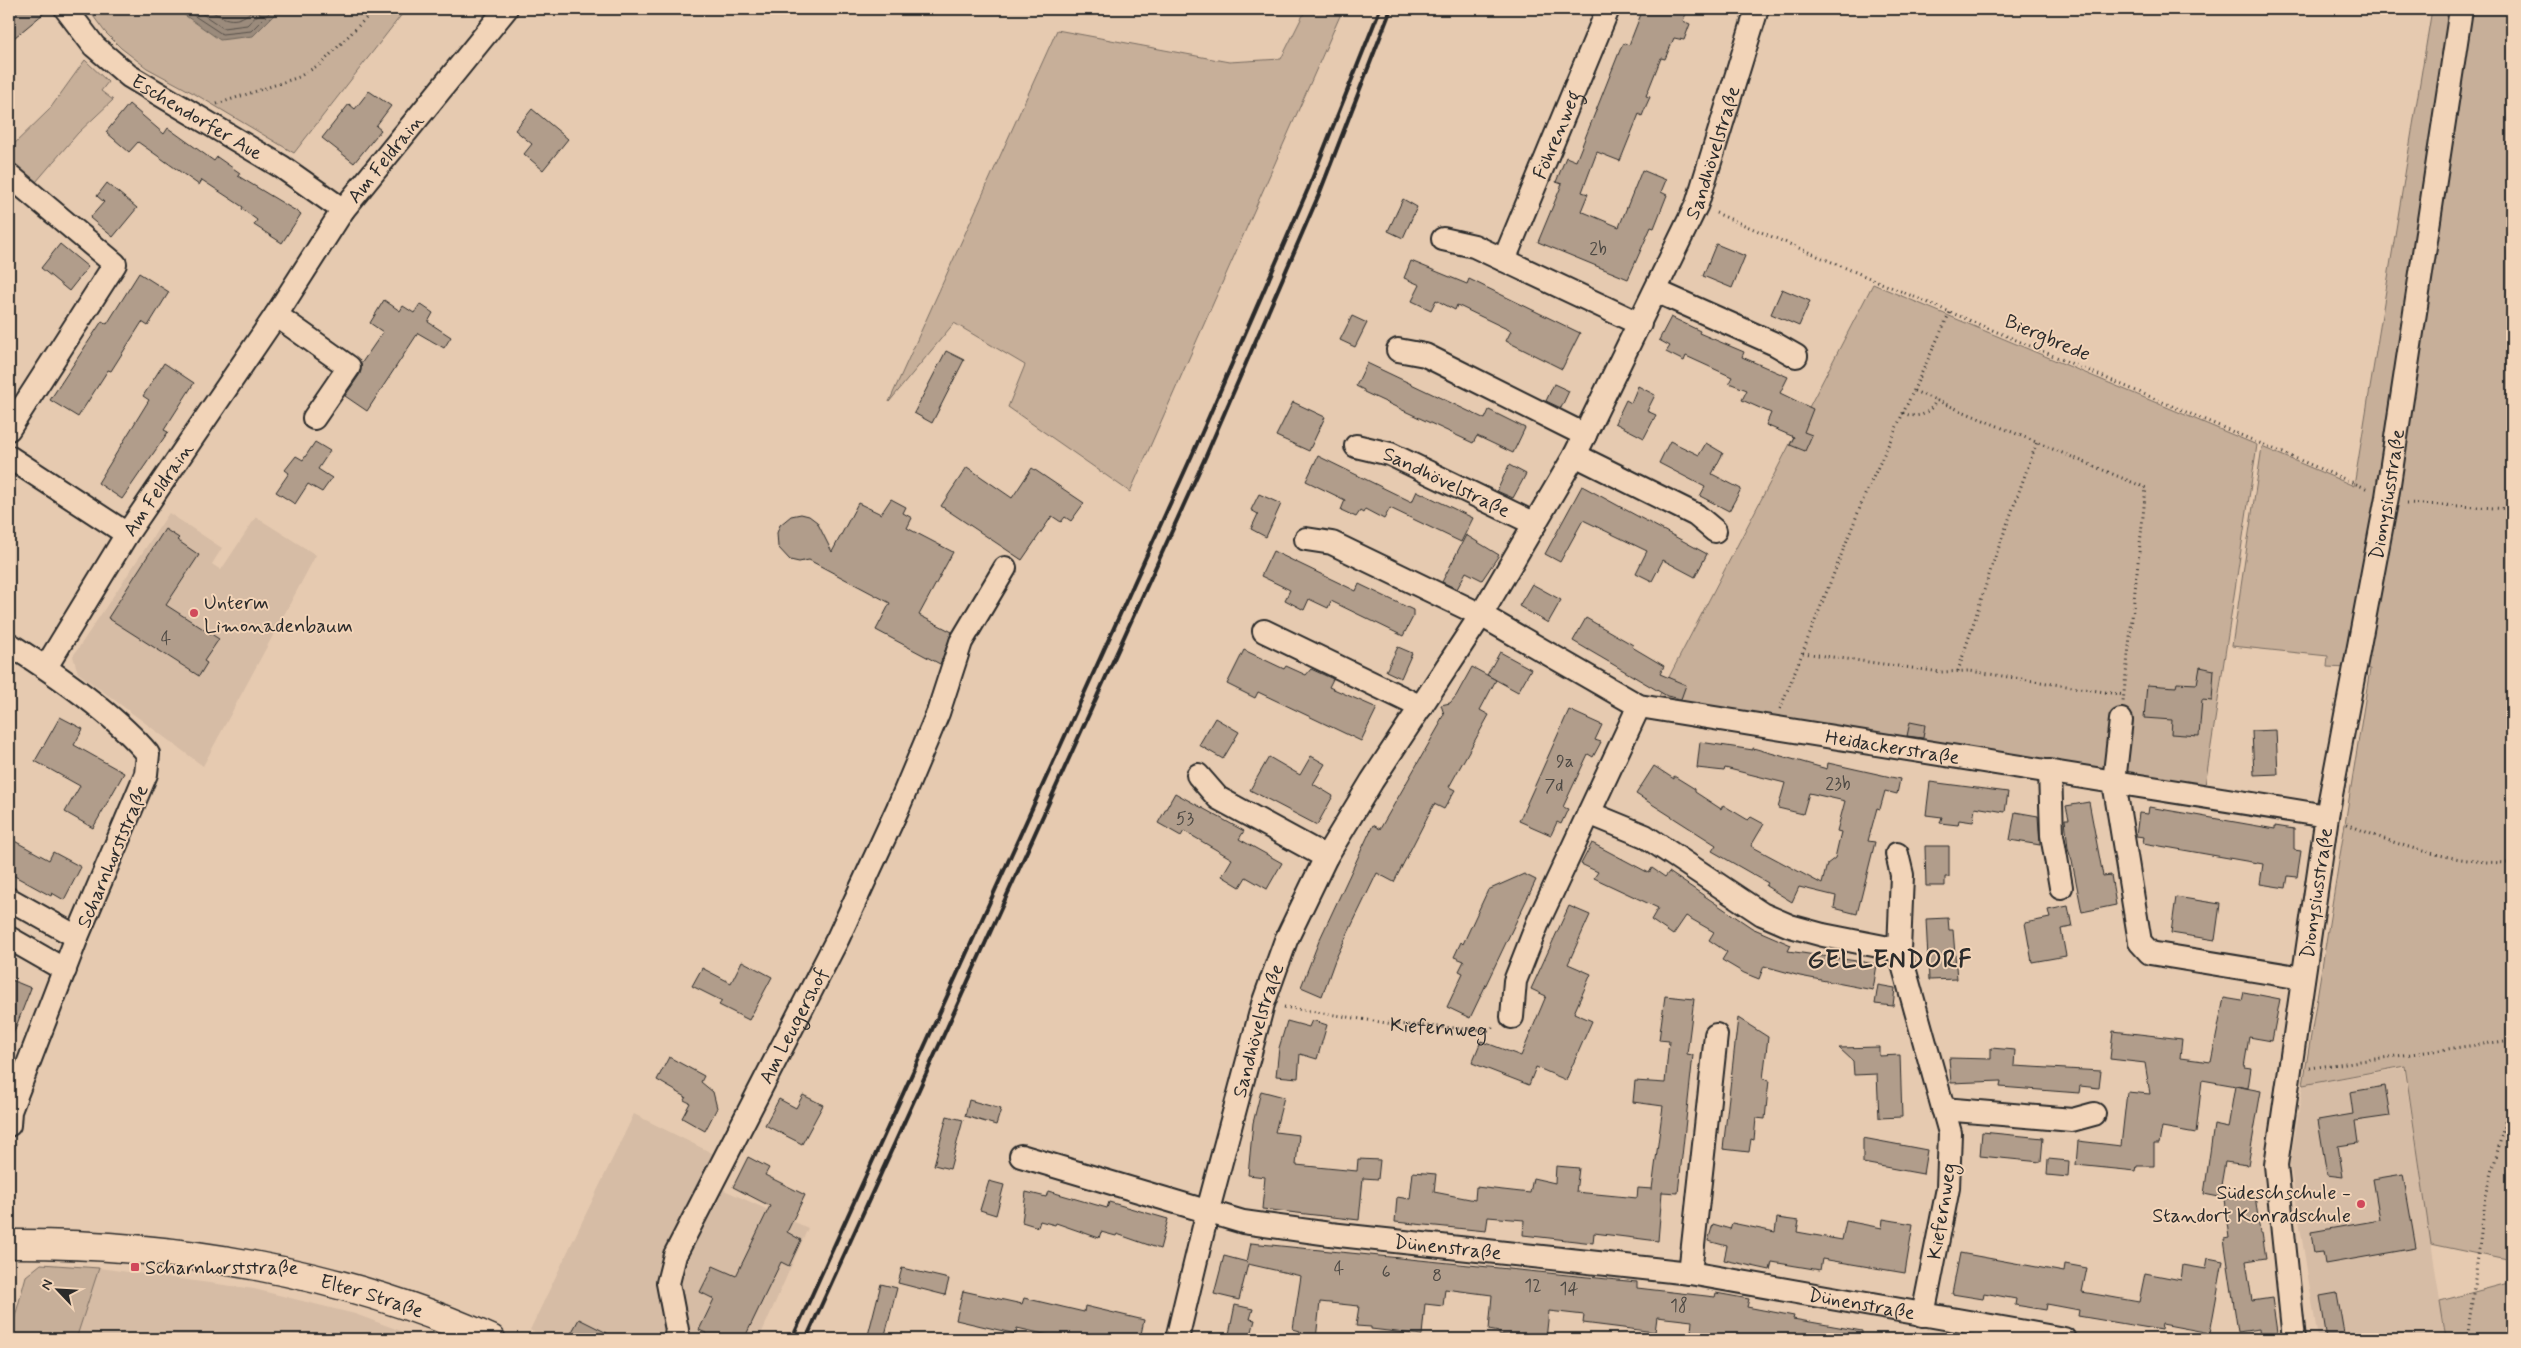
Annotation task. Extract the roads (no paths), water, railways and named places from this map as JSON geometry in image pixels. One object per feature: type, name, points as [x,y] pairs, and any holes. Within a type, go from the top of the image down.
[{"type":"main road","name":"Elter Straße","points":[[9,1244],[77,1244],[139,1249],[257,1266],[376,1297],[420,1311],[491,1339]]},
{"type":"street","name":"Eschendorfer Aue","points":[[66,9],[94,46],[129,76],[282,167],[343,210]]},
{"type":"street","name":"Am Feldrain","points":[[46,667],[127,534],[276,315],[343,210],[506,9]]},
{"type":"street","name":"Föhrenweg","points":[[1504,260],[1608,9]]},
{"type":"street","name":"Sandhövelstraße","points":[[1177,1339],[1208,1210],[1263,1004],[1286,940],[1326,857],[1481,615],[1575,455],[1697,204],[1757,9]]},
{"type":"street","name":"Dionysiusstraße","points":[[2294,1339],[2276,1165],[2327,816],[2387,497],[2461,9]]},
{"type":"street","points":[[9,175],[115,264],[9,429]]},
{"type":"street","points":[[1443,238],[1474,246],[1640,324]]},
{"type":"street","points":[[1656,291],[1775,344],[1796,356]]},
{"type":"street","points":[[276,315],[349,367],[314,418]]},
{"type":"street","points":[[1398,350],[1424,355],[1585,435]]},
{"type":"street","name":"Sandhövelstraße","points":[[1356,446],[1390,454],[1535,524]]},
{"type":"street","points":[[1575,455],[1696,515],[1715,531]]},
{"type":"street","points":[[9,457],[127,534]]},
{"type":"street","points":[[1306,539],[1332,543],[1481,615]]},
{"type":"street","name":"Am Leugershof","points":[[675,1339],[677,1330],[668,1283],[675,1255],[838,938],[898,808],[938,713],[961,642],[1005,568]]},
{"type":"street","name":"Heidackerstraße","points":[[1481,615],[1639,706],[2327,816]]},
{"type":"street","points":[[1264,631],[1421,707]]},
{"type":"street","points":[[9,644],[46,667]]},
{"type":"street","name":"Scharnhorststraße","points":[[9,1124],[10,1111],[77,937],[146,774],[148,754],[134,736],[46,667]]},
{"type":"street","name":"Kiefernweg","points":[[1512,1017],[1514,981],[1539,920],[1639,706]]},
{"type":"street","name":"Dionysiusstraße","points":[[2121,720],[2114,782],[2140,942],[2150,953],[2303,978]]},
{"type":"street","points":[[2050,772],[2052,835],[2061,887]]},
{"type":"street","points":[[1198,775],[1218,798],[1326,857]]},
{"type":"street","points":[[1589,813],[1645,836],[1762,914],[1790,926],[1823,935],[1899,950]]},
{"type":"street","name":"Kiefernweg","points":[[1897,854],[1902,875],[1899,950],[1950,1132],[1948,1188],[1923,1314]]},
{"type":"street","points":[[9,899],[77,937]]},
{"type":"street","points":[[9,938],[65,970]]},
{"type":"street","points":[[1690,1273],[1716,1035]]},
{"type":"street","points":[[1943,1108],[2072,1120],[2094,1114]]},
{"type":"street","points":[[1022,1156],[1208,1210]]},
{"type":"street","name":"Dünenstraße","points":[[1208,1210],[1243,1222],[1330,1234],[1690,1273],[2064,1339]]},
{"type":"water","points":[[176,9],[280,9],[253,36],[220,40]]},
{"type":"railway","points":[[792,1339],[1193,453],[1308,189],[1380,9]]},
{"type":"railway","points":[[806,1339],[1205,458],[1320,192],[1391,9]]},
{"type":"place","name":"Unterm Limonadenbaum","points":[[194,613]]},
{"type":"place","name":"Südeschschule - Standort Konradschule","points":[[2361,1204]]},
{"type":"place","name":"Scharnhorststraße","points":[[135,1267]]},
{"type":"district","name":"GELLENDORF","points":[[1890,958]]}]
